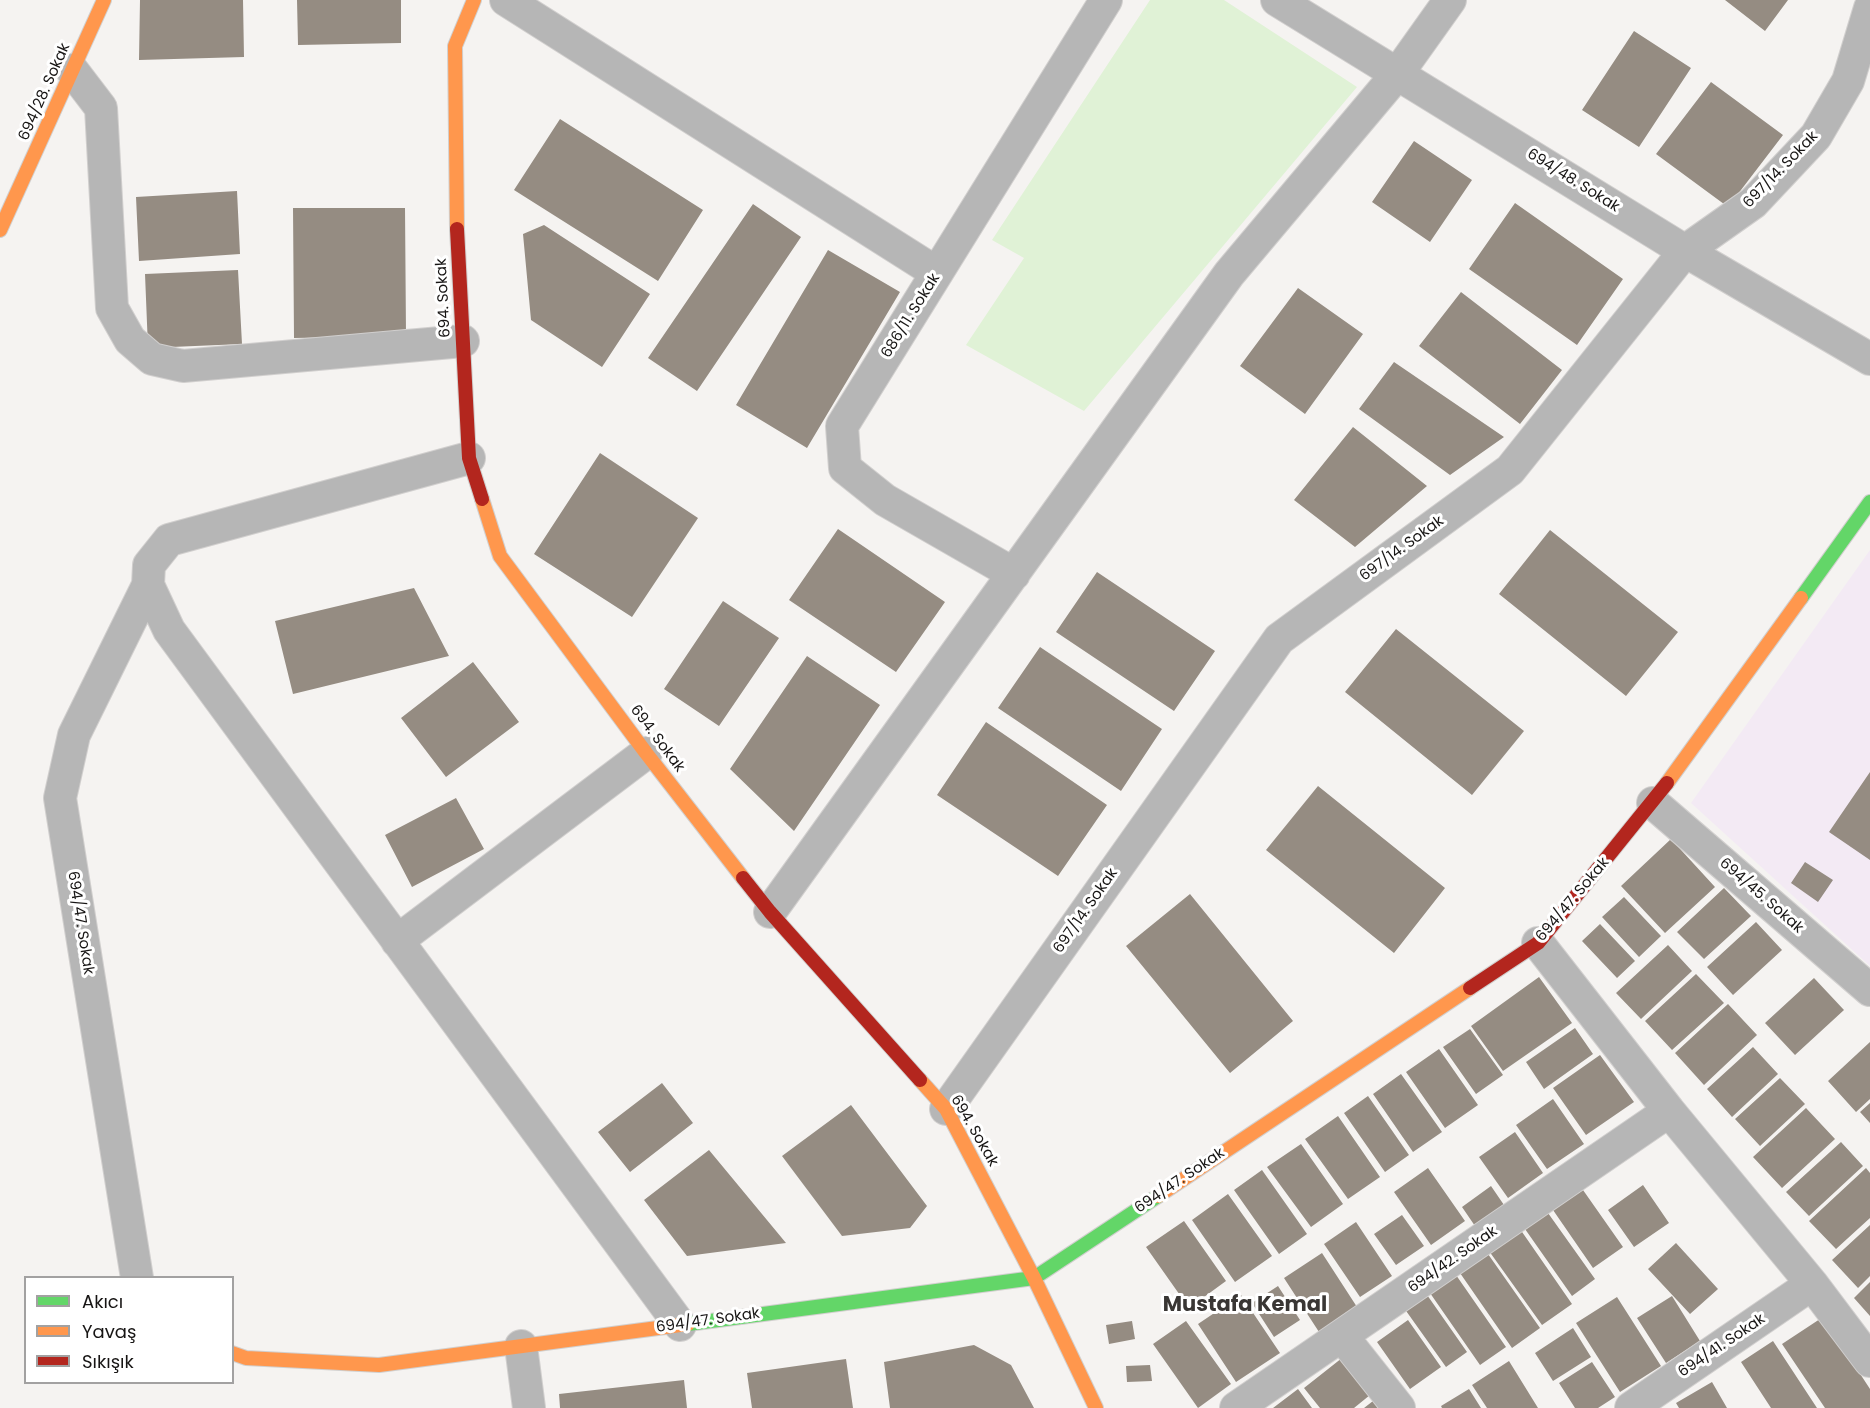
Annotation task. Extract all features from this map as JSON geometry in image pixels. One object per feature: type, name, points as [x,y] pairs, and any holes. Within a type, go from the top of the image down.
[{"type":"street","name":"694/28. Sokak","points":[[0,230],[104,0]]},
{"type":"street","name":"694. Sokak","points":[[474,0],[455,45],[457,231],[469,458],[500,556],[646,753],[770,912],[946,1109],[1034,1278],[1096,1408]]},
{"type":"street","points":[[506,0],[937,273]]},
{"type":"street","name":"686/11. Sokak","points":[[1014,574],[885,500],[845,468],[842,426],[1106,0]]},
{"type":"street","name":"694/48. Sokak","points":[[1277,0],[1685,251],[1870,359]]},
{"type":"street","points":[[770,912],[1229,274],[1398,73],[1450,0]]},
{"type":"street","name":"697/14. Sokak","points":[[946,1109],[1279,639],[1510,470],[1685,251],[1753,203],[1816,136],[1848,81],[1870,8]]},
{"type":"street","points":[[72,70],[101,108],[112,308],[129,340],[152,359],[183,366],[463,341]]},
{"type":"street","name":"694/47. Sokak","points":[[137,1276],[60,798],[74,735],[148,585],[148,565],[169,540],[469,458]]},
{"type":"street","name":"694/47. Sokak","points":[[234,1354],[246,1358],[379,1365],[1034,1278],[1538,943],[1653,803],[1870,502]]},
{"type":"street","points":[[148,585],[169,630],[680,1325]]},
{"type":"street","points":[[397,941],[646,753]]},
{"type":"street","name":"694/45. Sokak","points":[[1653,803],[1870,990]]},
{"type":"street","points":[[1538,943],[1669,1111],[1812,1284],[1870,1361]]},
{"type":"street","name":"694/42. Sokak","points":[[1236,1408],[1669,1111]]},
{"type":"street","name":"694/41. Sokak","points":[[1631,1408],[1812,1284]]},
{"type":"street","points":[[1342,1336],[1399,1408]]},
{"type":"street","points":[[521,1346],[529,1408]]},
{"type":"shaded area","points":[[1870,550],[1870,966],[1691,803]]},
{"type":"green space","points":[[1150,0],[1224,0],[1357,87],[1084,411],[966,345],[1024,258],[992,240]]},
{"type":"building","points":[[140,0],[243,0],[244,57],[139,60]]},
{"type":"building","points":[[297,0],[401,0],[401,43],[298,45]]},
{"type":"building","points":[[1725,0],[1788,0],[1765,31]]},
{"type":"building","points":[[1634,31],[1691,68],[1639,147],[1582,110]]},
{"type":"building","points":[[1711,82],[1783,135],[1728,207],[1656,154]]},
{"type":"building","points":[[560,119],[703,210],[658,281],[514,190]]},
{"type":"building","points":[[1414,141],[1472,180],[1430,242],[1372,202]]},
{"type":"building","points":[[237,191],[240,254],[139,261],[136,197]]},
{"type":"building","points":[[1515,203],[1623,279],[1577,345],[1469,269]]},
{"type":"building","points":[[753,204],[801,237],[697,391],[648,358]]},
{"type":"building","points":[[293,208],[405,208],[406,336],[294,338]]},
{"type":"building","points":[[544,225],[650,294],[602,367],[531,320],[523,234]]},
{"type":"building","points":[[828,250],[900,292],[807,448],[736,405]]},
{"type":"building","points":[[238,270],[242,344],[148,348],[145,274]]},
{"type":"building","points":[[1298,288],[1363,334],[1305,414],[1240,366]]},
{"type":"building","points":[[1461,292],[1562,370],[1520,424],[1419,346]]},
{"type":"building","points":[[1394,362],[1504,437],[1450,475],[1359,409]]},
{"type":"building","points":[[1353,427],[1427,486],[1355,547],[1294,500]]},
{"type":"building","points":[[600,453],[698,518],[632,617],[534,554]]},
{"type":"building","points":[[838,529],[945,602],[896,672],[789,600]]},
{"type":"building","points":[[1550,530],[1678,632],[1626,696],[1499,594]]},
{"type":"building","points":[[1097,572],[1215,651],[1174,711],[1056,632]]},
{"type":"building","points":[[414,588],[449,656],[293,694],[275,621]]},
{"type":"building","points":[[723,601],[779,638],[719,726],[664,689]]},
{"type":"building","points":[[1396,629],[1524,731],[1472,795],[1345,692]]},
{"type":"building","points":[[1040,647],[1162,729],[1121,791],[998,708]]},
{"type":"building","points":[[807,656],[880,705],[794,831],[730,769]]},
{"type":"building","points":[[473,662],[519,722],[446,777],[401,718]]},
{"type":"building","points":[[986,722],[1107,805],[1058,876],[937,795]]},
{"type":"building","points":[[1870,772],[1870,860],[1829,832]]},
{"type":"building","points":[[1318,786],[1445,888],[1394,953],[1266,850]]},
{"type":"building","points":[[456,798],[484,849],[412,887],[385,835]]},
{"type":"building","points":[[1671,839],[1715,887],[1665,933],[1621,886]]},
{"type":"building","points":[[1805,862],[1833,880],[1818,902],[1791,883]]},
{"type":"building","points":[[1724,888],[1751,916],[1704,959],[1677,932]]},
{"type":"building","points":[[1190,894],[1293,1021],[1230,1073],[1126,946]]},
{"type":"building","points":[[1624,897],[1661,936],[1639,957],[1602,917]]},
{"type":"building","points":[[1756,922],[1782,950],[1733,995],[1707,967]]},
{"type":"building","points":[[1600,924],[1635,961],[1617,978],[1582,941]]},
{"type":"building","points":[[1668,945],[1692,971],[1641,1019],[1616,993]]},
{"type":"building","points":[[1696,974],[1724,1003],[1672,1050],[1645,1021]]},
{"type":"building","points":[[1539,977],[1572,1023],[1503,1071],[1471,1026]]},
{"type":"building","points":[[1814,978],[1844,1010],[1795,1055],[1765,1023]]},
{"type":"building","points":[[1728,1004],[1757,1035],[1704,1085],[1675,1053]]},
{"type":"building","points":[[1575,1028],[1593,1054],[1544,1089],[1526,1062]]},
{"type":"building","points":[[1470,1029],[1503,1075],[1476,1094],[1443,1047]]},
{"type":"building","points":[[1870,1042],[1870,1099],[1856,1112],[1828,1081]]},
{"type":"building","points":[[1753,1047],[1778,1074],[1732,1117],[1707,1089]]},
{"type":"building","points":[[1439,1049],[1478,1105],[1445,1128],[1406,1072]]},
{"type":"building","points":[[1600,1055],[1634,1102],[1586,1135],[1553,1088]]},
{"type":"building","points":[[1401,1074],[1442,1132],[1413,1152],[1373,1094]]},
{"type":"building","points":[[1780,1078],[1805,1104],[1760,1146],[1735,1119]]},
{"type":"building","points":[[662,1083],[693,1123],[630,1172],[598,1132]]},
{"type":"building","points":[[1368,1096],[1409,1155],[1385,1172],[1344,1113]]},
{"type":"building","points":[[1553,1099],[1584,1144],[1547,1169],[1516,1125]]},
{"type":"building","points":[[1870,1103],[1870,1123],[1860,1112]]},
{"type":"building","points":[[851,1105],[927,1206],[910,1228],[842,1236],[782,1156]]},
{"type":"building","points":[[1806,1108],[1835,1139],[1782,1188],[1753,1157]]},
{"type":"building","points":[[1338,1116],[1380,1177],[1348,1199],[1305,1139]]},
{"type":"building","points":[[1515,1132],[1543,1173],[1508,1198],[1479,1157]]},
{"type":"building","points":[[1841,1142],[1863,1166],[1809,1216],[1786,1192]]},
{"type":"building","points":[[1301,1144],[1343,1204],[1311,1227],[1267,1167]]},
{"type":"building","points":[[709,1150],[786,1243],[687,1256],[644,1200]]},
{"type":"building","points":[[1428,1168],[1465,1221],[1431,1245],[1394,1192]]},
{"type":"building","points":[[1866,1168],[1870,1173],[1870,1218],[1836,1249],[1809,1221]]},
{"type":"building","points":[[1262,1170],[1307,1234],[1279,1254],[1234,1190]]},
{"type":"building","points":[[1643,1185],[1669,1223],[1634,1247],[1608,1210]]},
{"type":"building","points":[[1491,1186],[1504,1205],[1475,1226],[1462,1207]]},
{"type":"building","points":[[1583,1190],[1623,1247],[1593,1268],[1553,1210]]},
{"type":"building","points":[[1228,1194],[1272,1256],[1235,1282],[1192,1220]]},
{"type":"building","points":[[1548,1213],[1595,1279],[1572,1296],[1525,1229]]},
{"type":"building","points":[[1402,1215],[1424,1246],[1396,1265],[1374,1234]]},
{"type":"building","points":[[1184,1221],[1226,1281],[1189,1308],[1146,1247]]},
{"type":"building","points":[[1356,1222],[1392,1276],[1360,1297],[1324,1244]]},
{"type":"building","points":[[1870,1225],[1870,1276],[1858,1288],[1832,1260]]},
{"type":"building","points":[[1520,1229],[1572,1304],[1542,1325],[1489,1251]]},
{"type":"building","points":[[1676,1243],[1718,1289],[1690,1314],[1648,1269]]},
{"type":"building","points":[[1322,1253],[1357,1307],[1319,1332],[1284,1278]]},
{"type":"building","points":[[1488,1254],[1540,1328],[1512,1348],[1460,1273]]},
{"type":"building","points":[[1456,1275],[1506,1347],[1480,1365],[1430,1293]]},
{"type":"building","points":[[1870,1282],[1870,1316],[1854,1298]]},
{"type":"building","points":[[1278,1286],[1300,1320],[1274,1337],[1252,1303]]},
{"type":"building","points":[[1425,1292],[1467,1352],[1446,1367],[1404,1308]]},
{"type":"building","points":[[1241,1295],[1280,1353],[1236,1382],[1198,1324]]},
{"type":"building","points":[[1672,1296],[1700,1341],[1666,1363],[1637,1318]]},
{"type":"building","points":[[1617,1297],[1661,1366],[1620,1392],[1576,1323]]},
{"type":"building","points":[[1823,1317],[1870,1389],[1870,1408],[1825,1408],[1782,1344]]},
{"type":"building","points":[[1408,1320],[1441,1367],[1410,1389],[1377,1342]]},
{"type":"building","points":[[1132,1321],[1135,1339],[1109,1344],[1106,1325]]},
{"type":"building","points":[[1186,1321],[1231,1384],[1198,1408],[1153,1344]]},
{"type":"building","points":[[1573,1328],[1591,1357],[1553,1381],[1535,1353]]},
{"type":"building","points":[[1773,1341],[1817,1408],[1771,1408],[1741,1362]]},
{"type":"building","points":[[974,1345],[1011,1365],[1034,1408],[890,1408],[884,1362]]},
{"type":"building","points":[[1342,1358],[1370,1395],[1354,1408],[1320,1408],[1304,1388]]},
{"type":"building","points":[[846,1359],[853,1408],[752,1408],[747,1373]]},
{"type":"building","points":[[1509,1361],[1538,1408],[1487,1408],[1472,1385]]},
{"type":"building","points":[[1592,1362],[1615,1397],[1598,1408],[1575,1408],[1559,1383]]},
{"type":"building","points":[[1150,1365],[1152,1381],[1127,1382],[1126,1366]]},
{"type":"building","points":[[684,1380],[687,1408],[560,1408],[559,1394]]},
{"type":"building","points":[[1712,1382],[1727,1408],[1679,1408],[1676,1403]]},
{"type":"building","points":[[1298,1389],[1312,1408],[1273,1408]]},
{"type":"building","points":[[1469,1389],[1481,1408],[1442,1408],[1441,1406]]},
{"type":"building","points":[[1373,1401],[1378,1408],[1364,1408]]},
{"type":"traffic: fast","points":[[1801,598],[1870,502]]},
{"type":"traffic: fast","points":[[688,1324],[1034,1278],[1158,1196]]},
{"type":"traffic: slow","points":[[0,230],[104,0]]},
{"type":"traffic: slow","points":[[457,229],[455,46],[474,0]]},
{"type":"traffic: slow","points":[[482,499],[500,556],[646,753],[743,878]]},
{"type":"traffic: slow","points":[[1667,783],[1801,598]]},
{"type":"traffic: slow","points":[[1158,1196],[1470,988]]},
{"type":"traffic: slow","points":[[920,1080],[946,1109],[1034,1278],[1096,1408]]},
{"type":"traffic: slow","points":[[234,1354],[246,1358],[379,1365],[688,1324]]},
{"type":"traffic: jam","points":[[457,229],[469,458],[482,499]]},
{"type":"traffic: jam","points":[[1470,988],[1538,943],[1667,783]]},
{"type":"traffic: jam","points":[[743,878],[770,912],[920,1080]]},
{"type":"district","name":"Mustafa Kemal","points":[[1245,1306]]}]
